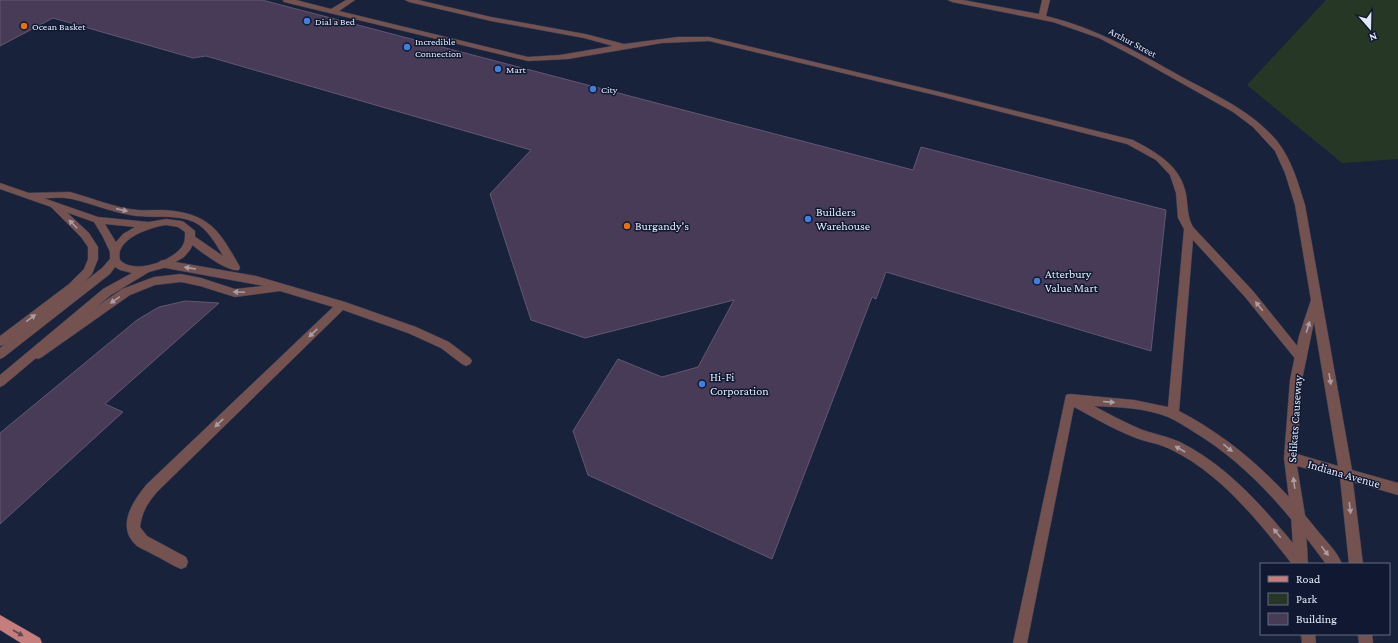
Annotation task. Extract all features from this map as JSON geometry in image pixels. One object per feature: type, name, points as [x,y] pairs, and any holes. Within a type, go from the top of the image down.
[{"type":"main road","points":[[0,622],[36,643]]},
{"type":"street","points":[[287,0],[533,60],[562,58],[682,38],[709,39],[940,94],[1130,142],[1159,158],[1174,174],[1181,193],[1183,218],[1189,229],[1249,294],[1300,358]]},
{"type":"street","points":[[334,11],[351,0]]},
{"type":"street","points":[[409,0],[491,19],[585,36],[626,47]]},
{"type":"street","name":"Arthur Street","points":[[952,0],[1042,18],[1100,36],[1235,110],[1263,131],[1280,152]]},
{"type":"street","points":[[1042,18],[1046,0]]},
{"type":"street","name":"Selikats Causeway","points":[[1280,152],[1293,182],[1300,205],[1346,475],[1356,563]]},
{"type":"street","points":[[0,186],[97,220],[149,225],[177,222],[188,228],[190,238],[185,250],[176,257],[107,292],[4,379]]},
{"type":"street","points":[[29,196],[70,194],[121,210],[137,213],[174,214],[196,219],[206,225],[221,243],[235,267]]},
{"type":"street","points":[[0,342],[74,287],[88,271],[93,259],[94,247],[85,235],[54,205]]},
{"type":"street","points":[[97,220],[108,236],[119,266],[127,269],[150,269]]},
{"type":"street","points":[[0,354],[106,271],[115,257],[119,244],[129,235],[149,225]]},
{"type":"street","points":[[1173,414],[1189,229]]},
{"type":"street","points":[[190,238],[210,253],[256,280]]},
{"type":"street","points":[[164,264],[256,280],[341,305],[412,330],[445,345],[466,362]]},
{"type":"street","points":[[4,379],[126,292],[154,281],[181,278],[201,282],[235,293],[277,287]]},
{"type":"street","name":"Selikats Causeway","points":[[1301,563],[1298,515],[1290,458],[1296,380],[1305,336],[1316,299]]},
{"type":"street","points":[[181,562],[142,541],[133,529],[134,516],[139,504],[152,488],[341,305]]},
{"type":"street","points":[[1070,399],[1135,404],[1173,414],[1220,441],[1259,473],[1298,515],[1334,563]]},
{"type":"street","points":[[1070,399],[1130,430],[1174,446],[1202,462],[1237,489],[1247,499],[1300,563]]},
{"type":"street","points":[[1020,643],[1070,399]]},
{"type":"street","name":"Indiana Avenue","points":[[1290,458],[1398,489]]},
{"type":"green space","points":[[1326,0],[1398,0],[1398,159],[1342,163],[1247,85]]},
{"type":"building","name":"Atterbury Value Mart","points":[[0,0],[262,0],[913,170],[921,147],[1166,210],[1151,351],[886,272],[876,299],[872,297],[772,559],[588,475],[573,431],[618,359],[662,377],[698,367],[734,300],[585,338],[531,320],[490,194],[531,150],[206,56],[193,58],[53,18],[0,46]]},
{"type":"building","points":[[185,301],[219,303],[105,404],[123,412],[0,524],[0,433],[137,320],[159,307]]},
{"type":"place","name":"Dial a Bed","points":[[307,21]]},
{"type":"place","name":"Ocean Basket","points":[[24,26]]},
{"type":"place","name":"Incredible Connection","points":[[407,47]]},
{"type":"place","name":"Mart","points":[[498,69]]},
{"type":"place","name":"City","points":[[593,89]]},
{"type":"place","name":"Builders Warehouse","points":[[808,219]]},
{"type":"place","name":"Burgandy's","points":[[627,226]]},
{"type":"place","name":"Atterbury Value Mart","points":[[1037,281]]},
{"type":"place","name":"Hi-Fi Corporation","points":[[702,384]]}]
